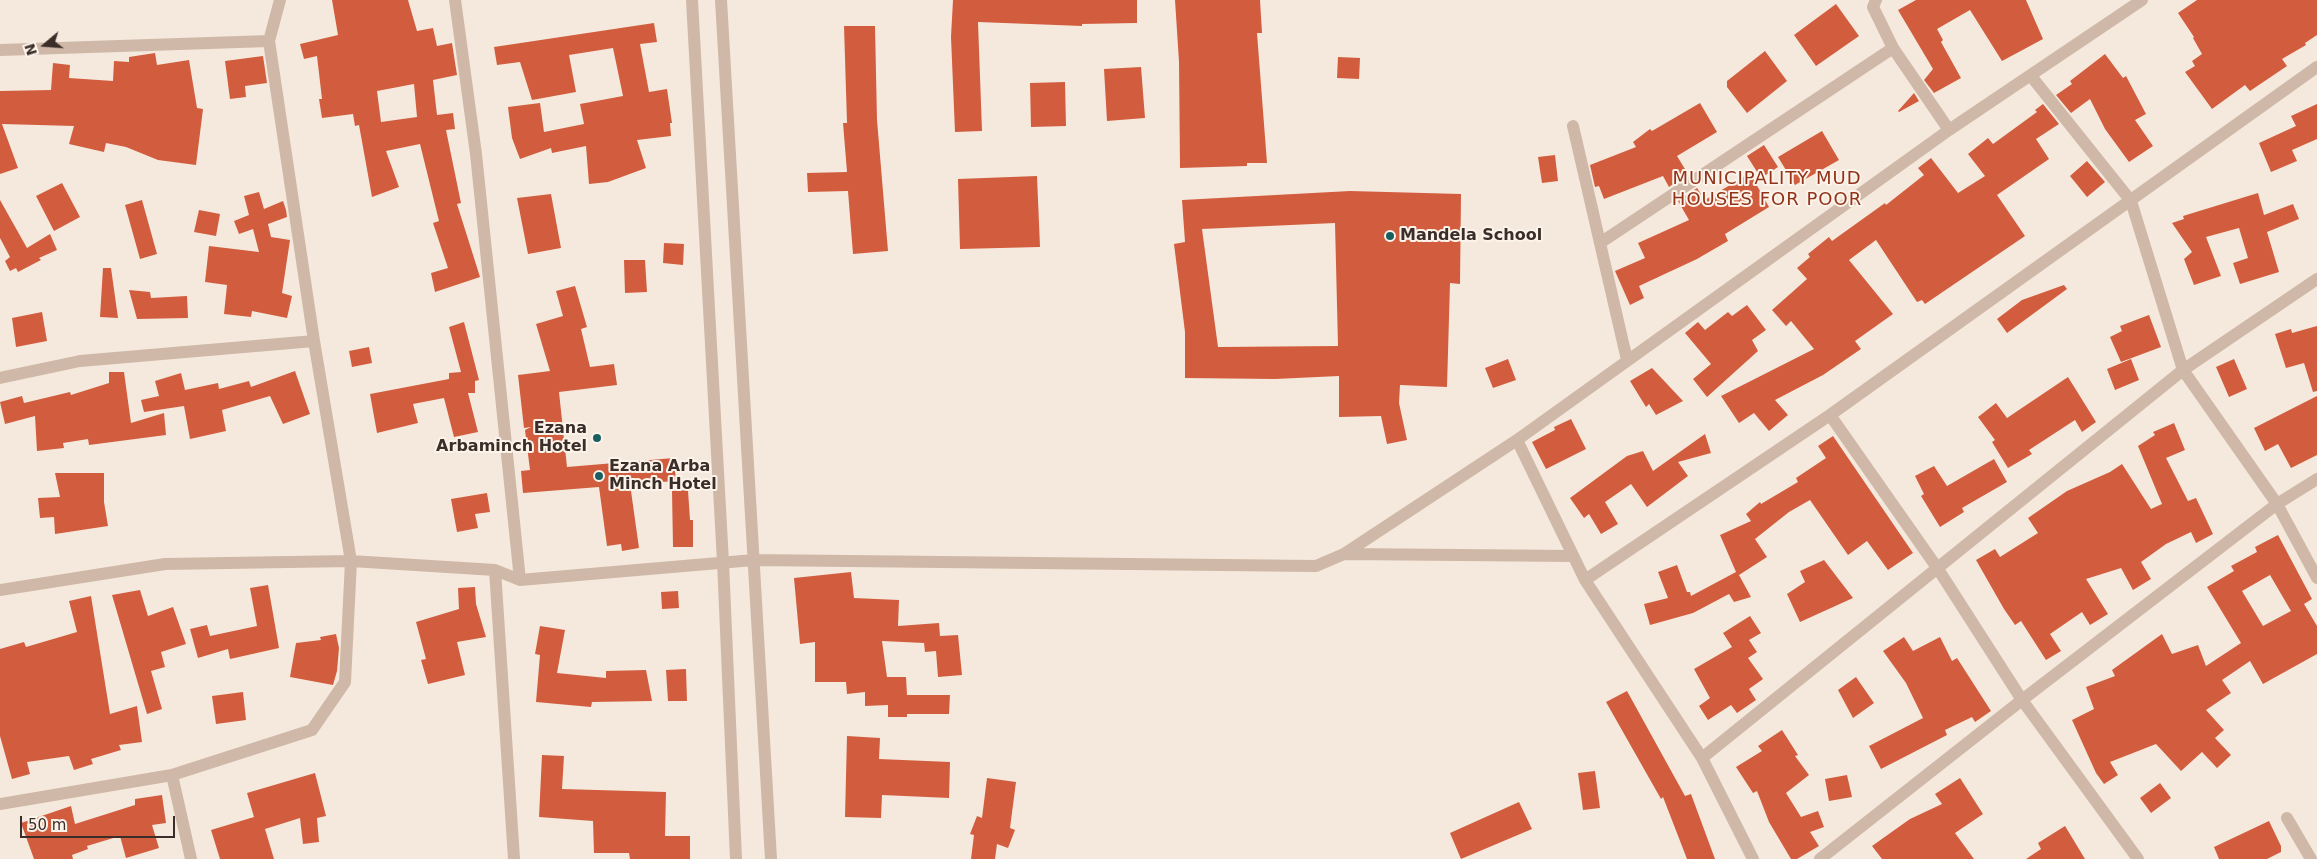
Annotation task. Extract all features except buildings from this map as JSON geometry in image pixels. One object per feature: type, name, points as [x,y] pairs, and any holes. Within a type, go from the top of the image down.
[{"type":"street","points":[[0,804],[172,775],[312,730],[345,682],[351,561],[314,341],[269,40],[280,0]]},
{"type":"street","points":[[455,0],[476,154],[520,580]]},
{"type":"street","points":[[692,0],[723,562],[736,859]]},
{"type":"street","points":[[722,0],[771,859]]},
{"type":"street","points":[[1876,0],[1874,7],[1894,48],[1949,130]]},
{"type":"street","points":[[0,590],[166,564],[351,561],[495,570],[520,580],[754,560],[1316,566],[1344,554],[1517,440],[1949,130],[2142,0]]},
{"type":"street","points":[[0,50],[269,40]]},
{"type":"street","points":[[1600,243],[1894,48]]},
{"type":"street","points":[[1585,580],[1830,415],[2317,67]]},
{"type":"street","points":[[2031,76],[2131,201],[2184,370],[2277,504],[2317,578]]},
{"type":"street","points":[[1573,126],[1627,360]]},
{"type":"street","points":[[1702,758],[2184,370],[2317,279]]},
{"type":"street","points":[[0,378],[80,360],[314,341]]},
{"type":"street","points":[[1830,415],[1938,569],[2022,700],[2138,859]]},
{"type":"street","points":[[1517,440],[1585,580],[1702,758],[1753,859]]},
{"type":"street","points":[[1820,859],[2022,700],[2277,504],[2317,479]]},
{"type":"street","points":[[1344,554],[1573,556]]},
{"type":"street","points":[[495,570],[514,859]]},
{"type":"street","points":[[172,775],[191,859]]},
{"type":"street","points":[[2287,818],[2311,859]]},
{"type":"place","name":"Mandela School","points":[[1390,236]]},
{"type":"place","name":"Ezana Arbaminch Hotel","points":[[597,438]]},
{"type":"place","name":"Ezana Arba Minch Hotel","points":[[599,476]]},
{"type":"district","name":"MUNICIPALITY MUD HOUSES FOR POOR","points":[[1767,189]]}]
